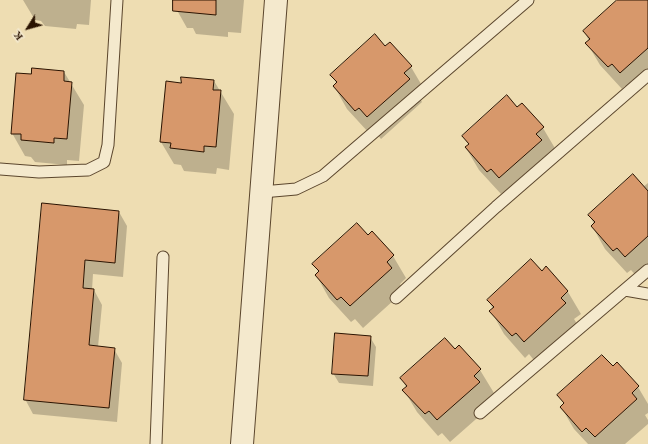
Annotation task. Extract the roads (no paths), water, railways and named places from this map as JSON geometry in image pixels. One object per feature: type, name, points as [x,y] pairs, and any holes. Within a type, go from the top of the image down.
[{"type":"street","points":[[242,444],[276,0]]},
{"type":"lane","points":[[0,169],[39,172],[88,170],[104,162],[108,145],[117,0]]},
{"type":"lane","points":[[262,192],[296,189],[323,176],[528,0]]},
{"type":"lane","points":[[396,298],[648,75]]},
{"type":"lane","points":[[156,444],[163,257]]},
{"type":"lane","points":[[480,413],[648,270]]},
{"type":"lane","points":[[625,290],[648,294]]}]
